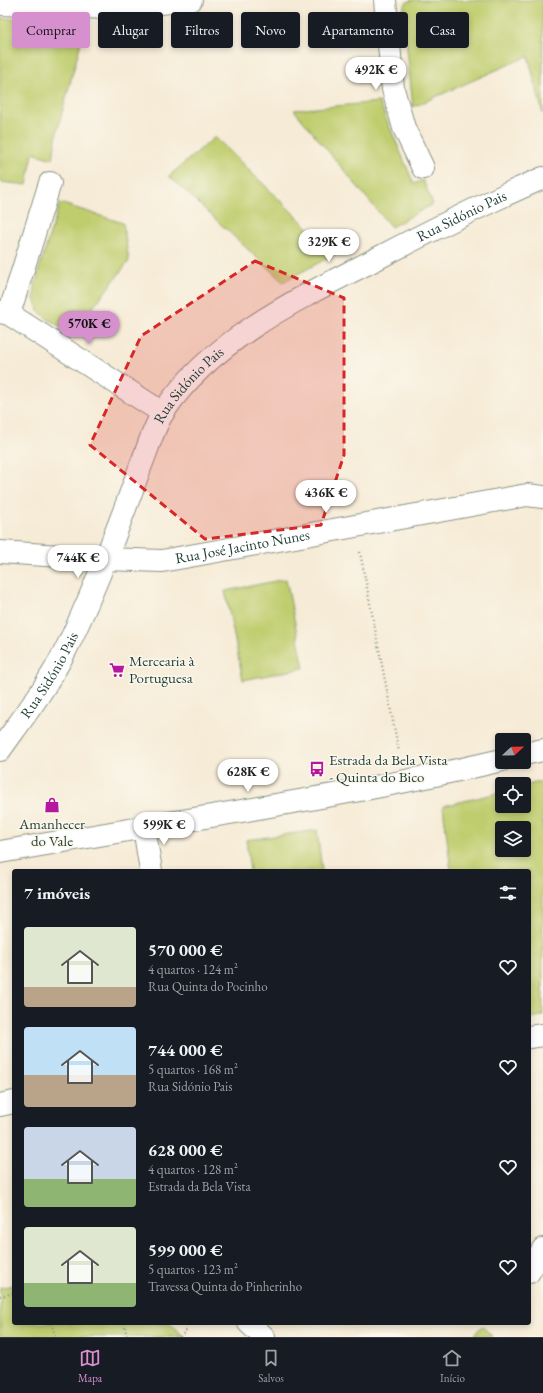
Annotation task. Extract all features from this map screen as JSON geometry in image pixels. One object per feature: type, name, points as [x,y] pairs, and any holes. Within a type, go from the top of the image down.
[{"type":"street","points":[[0,4],[110,8],[191,0]]},
{"type":"street","points":[[385,0],[393,89],[404,128],[423,168]]},
{"type":"street","name":"Rua Sidónio Pais","points":[[0,750],[35,701],[64,654],[106,559],[163,413],[183,386],[203,366],[246,332],[293,301],[455,218],[543,178]]},
{"type":"street","points":[[50,183],[5,313],[163,413]]},
{"type":"street","name":"Rua José Jacinto Nunes","points":[[0,552],[162,561],[527,495],[543,497]]},
{"type":"street","points":[[531,753],[543,750]]},
{"type":"street","points":[[0,852],[305,801],[438,775],[495,762]]},
{"type":"street","points":[[144,827],[151,869]]},
{"type":"street","points":[[531,1037],[543,1036]]},
{"type":"street","points":[[0,1105],[12,1102]]},
{"type":"street","points":[[531,1269],[543,1249]]},
{"type":"street","points":[[251,1325],[264,1337]]},
{"type":"path","points":[[355,526],[399,752]]},
{"type":"path","points":[[0,1296],[12,1293]]},
{"type":"path","points":[[52,1325],[55,1337]]},
{"type":"path","points":[[124,1325],[127,1337]]},
{"type":"path","points":[[180,1337],[187,1329]]},
{"type":"highlighted area","points":[[255,261],[344,298],[344,455],[321,525],[205,539],[90,445],[141,336]]},
{"type":"green space","points":[[543,0],[543,114],[528,56],[413,107],[407,48],[408,12],[403,12],[403,9],[409,1]]},
{"type":"green space","points":[[0,18],[12,18],[12,48],[79,48],[57,132],[53,159],[33,153],[27,185],[0,182]]},
{"type":"green space","points":[[379,102],[414,184],[423,180],[433,204],[391,227],[294,110]]},
{"type":"green space","points":[[215,137],[335,254],[283,282],[169,176]]},
{"type":"green space","points":[[60,203],[123,223],[129,261],[72,334],[46,318],[38,310],[34,299],[38,272]]},
{"type":"green space","points":[[286,579],[304,668],[243,680],[225,591]]},
{"type":"green space","points":[[543,781],[543,1016],[531,1018],[531,869],[451,869],[443,806],[495,794],[495,813],[531,813],[531,784]]},
{"type":"green space","points":[[317,830],[322,869],[250,869],[246,840]]},
{"type":"green space","points":[[12,1285],[12,1325],[171,1325],[185,1337],[0,1337],[0,1288]]},
{"type":"green space","points":[[482,1326],[493,1337],[472,1337]]},
{"type":"place","name":"Mercearia à Portuguesa","points":[[117,670]]},
{"type":"place","name":"Estrada da Bela Vista - Quinta do Bico","points":[[317,769]]},
{"type":"place","name":"Amanhecer do Vale","points":[[52,805]]}]
